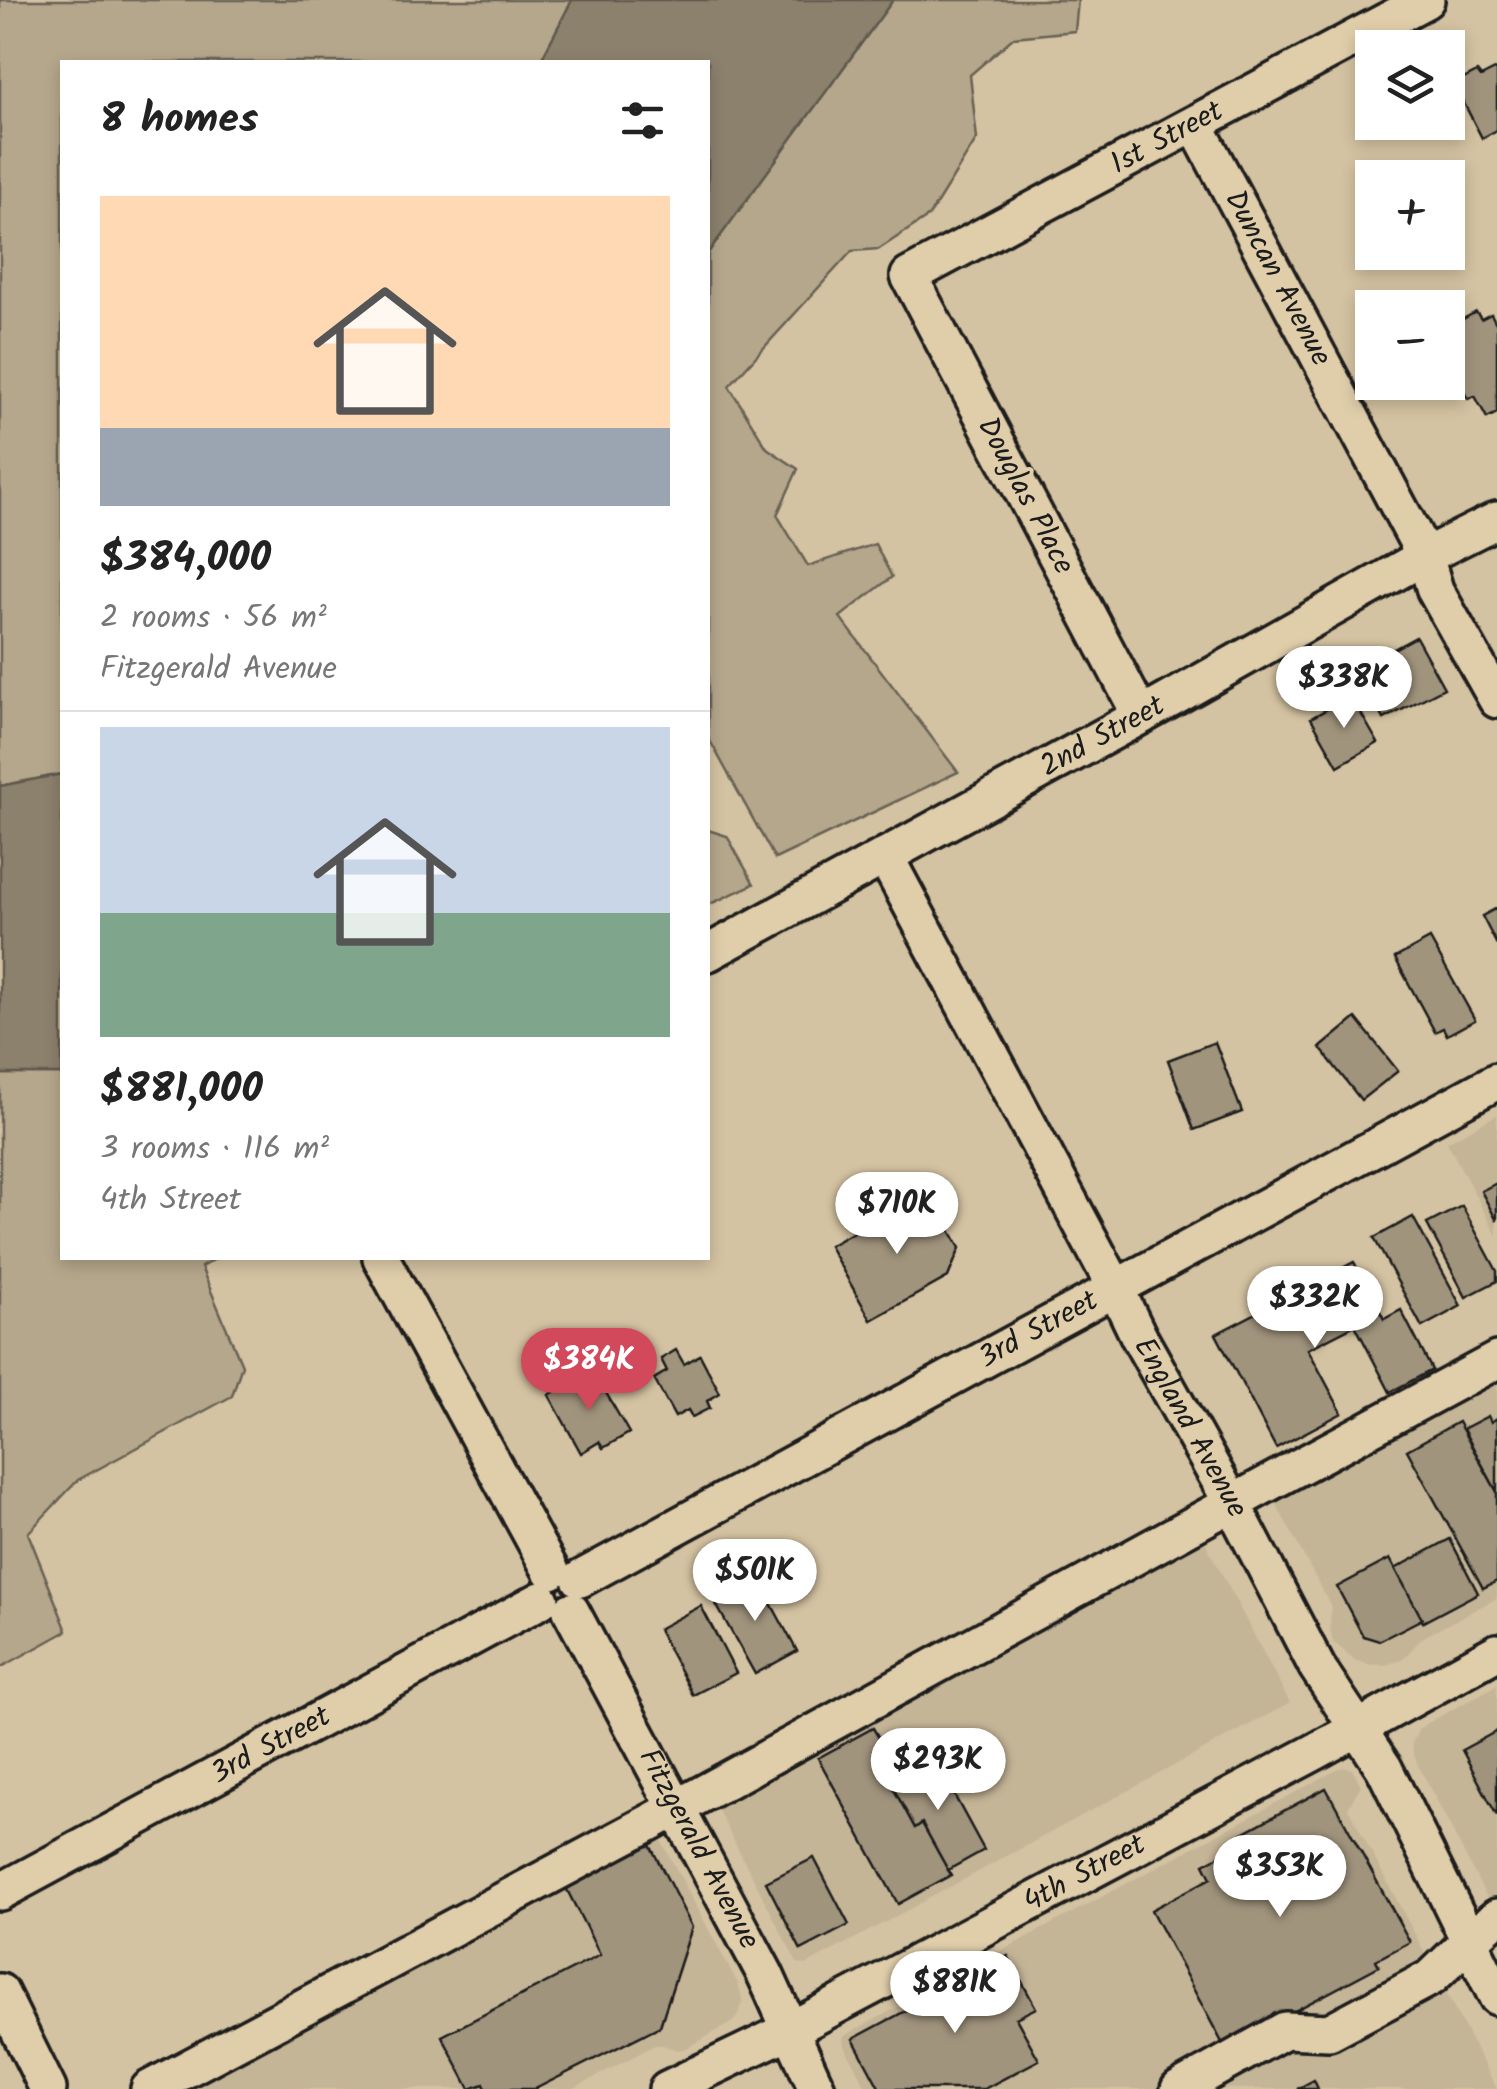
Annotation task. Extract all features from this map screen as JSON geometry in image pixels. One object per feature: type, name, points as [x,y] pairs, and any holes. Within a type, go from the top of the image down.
[{"type":"street","name":"1st Street","points":[[910,276],[1426,0]]},
{"type":"street","name":"Duncan Avenue","points":[[1195,124],[1425,556],[1435,590],[1497,700]]},
{"type":"street","name":"Douglas Place","points":[[910,276],[1141,716]]},
{"type":"street","name":"2nd Street","points":[[710,952],[1425,556],[1497,520]]},
{"type":"street","name":"England Avenue","points":[[885,856],[1317,1667],[1384,1768],[1497,1996]]},
{"type":"street","name":"3rd Street","points":[[0,1892],[1497,1081]]},
{"type":"street","name":"Fitzgerald Avenue","points":[[382,1260],[770,1982],[816,2089]]},
{"type":"street","points":[[150,2089],[676,1808],[1497,1360]]},
{"type":"street","name":"4th Street","points":[[667,2089],[790,2030],[1497,1652]]},
{"type":"street","points":[[1179,2089],[1285,2030],[1329,2032],[1432,1977],[1497,1917]]},
{"type":"street","points":[[0,1992],[48,2089]]},
{"type":"shaded area","points":[[0,0],[572,0],[541,60],[60,60],[60,774],[0,786]]},
{"type":"shaded area","points":[[572,0],[893,0],[710,250],[710,60],[541,60]]},
{"type":"shaded area","points":[[893,0],[1078,0],[1075,31],[1014,37],[970,75],[977,139],[929,216],[879,249],[852,251],[729,386],[767,448],[798,469],[777,515],[808,566],[875,544],[892,577],[840,617],[958,772],[775,859],[710,741],[710,250]]},
{"type":"shaded area","points":[[60,774],[60,1074],[0,1074],[0,786]]},
{"type":"shaded area","points":[[710,831],[727,836],[754,884],[710,904]]},
{"type":"shaded area","points":[[0,1074],[60,1074],[60,1260],[213,1260],[201,1267],[242,1365],[232,1396],[78,1480],[28,1533],[67,1631],[0,1668]]},
{"type":"shaded area","points":[[1497,1115],[1497,1236],[1447,1142]]},
{"type":"shaded area","points":[[1497,1360],[1497,1598],[1422,1638],[1402,1660],[1385,1665],[1356,1661],[1333,1642],[1331,1607],[1266,1485]]},
{"type":"shaded area","points":[[1195,1523],[1290,1703],[806,1965],[797,1963],[708,1791]]},
{"type":"shaded area","points":[[1497,1685],[1497,1917],[1418,1765],[1412,1743],[1426,1724]]},
{"type":"shaded area","points":[[1342,1767],[1352,1769],[1361,1785],[1348,1808],[1497,2089],[867,2089],[844,2046],[846,2035]]},
{"type":"shaded area","points":[[651,1822],[738,1984],[743,2001],[731,2023],[687,2048],[655,2045],[573,2089],[149,2089]]},
{"type":"building","points":[[1497,69],[1497,130],[1482,138],[1465,105],[1465,78],[1477,72],[1481,77]]},
{"type":"building","points":[[1476,312],[1481,319],[1491,314],[1497,325],[1497,413],[1487,418],[1475,396],[1468,399],[1465,394],[1465,318]]},
{"type":"building","points":[[1416,637],[1444,688],[1384,719],[1357,669]]},
{"type":"building","points":[[1351,696],[1378,743],[1338,766],[1311,718]]},
{"type":"building","points":[[1497,908],[1497,945],[1482,916]]},
{"type":"building","points":[[1430,939],[1475,1020],[1447,1035],[1443,1028],[1435,1032],[1395,958]]},
{"type":"building","points":[[1356,1018],[1398,1071],[1361,1100],[1320,1048]]},
{"type":"building","points":[[1215,1042],[1242,1112],[1194,1130],[1168,1060]]},
{"type":"building","points":[[1497,1183],[1497,1221],[1481,1191]]},
{"type":"building","points":[[916,1197],[928,1217],[939,1211],[960,1248],[948,1277],[871,1320],[829,1246]]},
{"type":"building","points":[[1462,1206],[1497,1271],[1497,1281],[1466,1297],[1427,1224]]},
{"type":"building","points":[[1413,1217],[1461,1306],[1422,1327],[1374,1238]]},
{"type":"building","points":[[1354,1262],[1384,1319],[1401,1310],[1432,1370],[1390,1392],[1355,1325],[1308,1349],[1342,1413],[1276,1448],[1216,1334]]},
{"type":"building","points":[[676,1350],[684,1364],[700,1355],[720,1393],[707,1401],[710,1408],[692,1417],[688,1410],[675,1417],[654,1379],[667,1371],[661,1359]]},
{"type":"building","points":[[593,1370],[629,1433],[603,1448],[599,1442],[581,1453],[549,1395]]},
{"type":"building","points":[[1488,1416],[1491,1422],[1497,1418],[1497,1492],[1463,1429]]},
{"type":"building","points":[[1458,1422],[1497,1492],[1497,1581],[1483,1588],[1407,1450]]},
{"type":"building","points":[[1450,1539],[1478,1593],[1423,1622],[1395,1569]]},
{"type":"building","points":[[1390,1559],[1422,1619],[1379,1641],[1363,1636],[1337,1587]]},
{"type":"building","points":[[755,1574],[797,1651],[755,1674],[712,1597]]},
{"type":"building","points":[[701,1606],[736,1673],[693,1695],[658,1629]]},
{"type":"building","points":[[873,1728],[883,1745],[873,1750],[915,1828],[922,1823],[951,1875],[898,1904],[818,1758]]},
{"type":"building","points":[[1497,1731],[1497,1816],[1462,1750]]},
{"type":"building","points":[[934,1758],[984,1850],[948,1870],[922,1823],[915,1828],[890,1782]]},
{"type":"building","points":[[1326,1788],[1410,1942],[1376,1960],[1379,1966],[1225,2048],[1151,1910],[1211,1878],[1204,1864],[1232,1849],[1228,1841]]},
{"type":"building","points":[[649,1843],[692,1927],[660,2026],[535,2089],[486,2089],[484,2084],[470,2089],[442,2036],[600,1955],[560,1876]]},
{"type":"building","points":[[814,1858],[849,1925],[801,1950],[766,1882]]},
{"type":"building","points":[[1008,1956],[1036,2008],[1016,2018],[1039,2060],[984,2089],[880,2089],[853,2039]]},
{"type":"building","points":[[1314,2080],[1318,2089],[1297,2089]]}]
